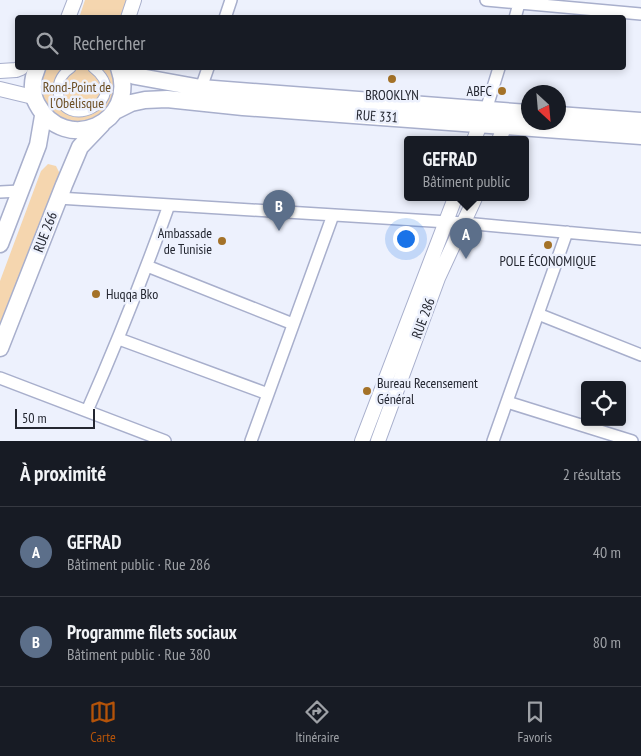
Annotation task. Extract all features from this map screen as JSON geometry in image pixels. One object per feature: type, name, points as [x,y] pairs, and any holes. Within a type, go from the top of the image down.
[{"type":"main road","points":[[36,70],[33,77],[33,97],[43,116],[56,126],[71,131],[87,130],[102,124],[115,111],[121,101],[123,89],[121,70]]},
{"type":"main road","name":"RUE 331","points":[[124,70],[135,76],[201,88],[483,117]]},
{"type":"main road","name":"RUE 331","points":[[115,111],[131,103],[167,99],[243,107],[508,118],[641,136]]},
{"type":"main road","name":"RUE 331","points":[[508,118],[521,115]]},
{"type":"main road","points":[[0,244],[38,145],[43,116]]},
{"type":"main road","points":[[566,116],[641,121]]},
{"type":"main road","name":"RUE 266","points":[[0,348],[58,198],[80,147],[102,124]]},
{"type":"street","points":[[69,15],[75,0]]},
{"type":"street","points":[[129,15],[134,0]]},
{"type":"street","points":[[226,15],[231,0]]},
{"type":"street","points":[[486,0],[609,6],[641,14]]},
{"type":"street","points":[[515,15],[520,2]]},
{"type":"street","points":[[0,71],[16,70]]},
{"type":"street","points":[[68,70],[60,79],[59,95],[62,102],[68,108],[84,112],[98,106],[105,93],[103,78],[95,70]]},
{"type":"street","points":[[201,88],[207,70]]},
{"type":"street","points":[[476,136],[498,70]]},
{"type":"street","points":[[0,90],[33,97]]},
{"type":"street","points":[[501,136],[508,118]]},
{"type":"street","points":[[0,192],[20,192]]},
{"type":"street","points":[[58,198],[464,223],[641,239]]},
{"type":"street","points":[[362,441],[453,201]]},
{"type":"street","name":"RUE 286","points":[[378,441],[438,278],[474,201]]},
{"type":"street","points":[[87,411],[119,339],[169,205]]},
{"type":"street","points":[[251,441],[333,215]]},
{"type":"street","points":[[493,441],[567,232]]},
{"type":"street","points":[[147,266],[294,324]]},
{"type":"street","points":[[538,314],[641,355]]},
{"type":"street","points":[[119,339],[268,394]]},
{"type":"street","points":[[0,378],[165,441]]},
{"type":"street","points":[[507,402],[632,441]]},
{"type":"green space","points":[[85,0],[130,0],[125,15],[80,15]]},
{"type":"green space","name":"Rond-Point de l'Obélisque","points":[[111,70],[115,91],[111,104],[103,113],[91,119],[79,121],[66,120],[55,115],[46,106],[41,94],[40,82],[42,71]]},
{"type":"green space","points":[[48,164],[56,166],[60,174],[0,330],[0,281],[41,171]]},
{"type":"place","name":"BROOKLYN","points":[[392,79]]},
{"type":"place","name":"ABFC","points":[[502,91]]},
{"type":"place","name":"Programme filets sociaux","points":[[279,231]]},
{"type":"place","name":"Ambassade de Tunisie","points":[[222,241]]},
{"type":"place","name":"POLE ÉCONOMIQUE","points":[[548,245]]},
{"type":"place","name":"GEFRAD","points":[[466,259]]},
{"type":"place","name":"Huqqa Bko","points":[[96,294]]},
{"type":"place","name":"Bureau Recensement Général","points":[[367,391]]}]
